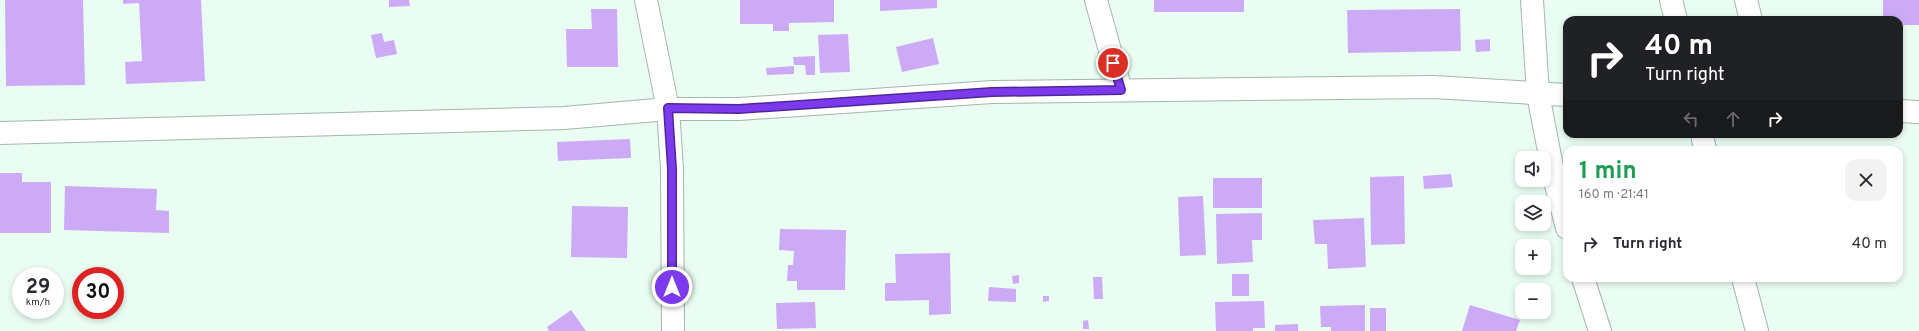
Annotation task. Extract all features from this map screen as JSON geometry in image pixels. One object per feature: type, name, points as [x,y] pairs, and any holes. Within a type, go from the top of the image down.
[{"type":"street","points":[[646,0],[668,108],[672,169],[673,331]]},
{"type":"street","points":[[1096,0],[1121,90]]},
{"type":"street","points":[[1532,0],[1538,94],[1554,176],[1563,212]]},
{"type":"street","points":[[1671,0],[1675,16]]},
{"type":"street","points":[[1746,0],[1749,16]]},
{"type":"street","points":[[0,133],[556,118],[668,108],[739,109],[992,92],[1434,87],[1563,95]]},
{"type":"street","points":[[1903,111],[1919,112]]},
{"type":"street","points":[[1584,282],[1600,331]]},
{"type":"street","points":[[1744,282],[1757,331]]},
{"type":"building","points":[[5,0],[83,0],[85,85],[6,86]]},
{"type":"building","points":[[123,0],[201,0],[205,81],[126,84],[125,62],[142,61],[139,3],[123,4]]},
{"type":"building","points":[[389,0],[409,0],[410,6],[389,7]]},
{"type":"building","points":[[740,0],[834,0],[834,22],[789,23],[789,31],[773,31],[773,24],[740,24]]},
{"type":"building","points":[[880,0],[937,0],[937,8],[880,11]]},
{"type":"building","points":[[1154,0],[1244,0],[1244,12],[1154,12]]},
{"type":"building","points":[[1883,0],[1919,0],[1919,25],[1903,25],[1903,16],[1883,16]]},
{"type":"building","points":[[591,9],[617,9],[618,67],[567,67],[566,29],[592,29]]},
{"type":"building","points":[[1460,9],[1461,51],[1348,53],[1347,10]]},
{"type":"building","points":[[382,33],[384,42],[394,40],[397,54],[376,58],[371,35]]},
{"type":"building","points":[[848,34],[850,72],[820,73],[818,35]]},
{"type":"building","points":[[933,38],[939,64],[902,72],[896,47]]},
{"type":"building","points":[[1490,39],[1490,51],[1476,52],[1475,40]]},
{"type":"building","points":[[815,56],[815,75],[806,75],[805,65],[794,65],[793,57]]},
{"type":"building","points":[[794,66],[794,74],[767,75],[766,68]]},
{"type":"building","points":[[630,139],[631,158],[558,161],[557,142]]},
{"type":"building","points":[[0,173],[22,173],[22,182],[51,182],[51,233],[0,233]]},
{"type":"building","points":[[1451,174],[1453,187],[1424,189],[1423,176]]},
{"type":"building","points":[[1404,176],[1405,244],[1371,245],[1370,177]]},
{"type":"building","points":[[1213,178],[1262,178],[1262,208],[1213,208]]},
{"type":"building","points":[[65,186],[157,189],[156,210],[169,211],[169,233],[64,230]]},
{"type":"building","points":[[1203,196],[1206,255],[1180,256],[1178,197]]},
{"type":"building","points":[[572,206],[628,207],[627,258],[571,257]]},
{"type":"building","points":[[1262,213],[1262,240],[1252,240],[1253,262],[1217,264],[1216,214]]},
{"type":"building","points":[[1364,218],[1366,267],[1328,269],[1327,244],[1315,244],[1313,220]]},
{"type":"building","points":[[780,229],[846,230],[845,290],[797,290],[797,281],[787,281],[788,265],[793,265],[794,251],[779,250]]},
{"type":"building","points":[[950,253],[951,314],[929,315],[929,300],[885,301],[885,283],[896,283],[895,254]]},
{"type":"building","points":[[1232,274],[1249,274],[1249,296],[1232,296]]},
{"type":"building","points":[[1019,275],[1019,283],[1013,284],[1012,276]]},
{"type":"building","points":[[1093,277],[1102,277],[1103,299],[1094,299]]},
{"type":"building","points":[[989,287],[1016,289],[1016,302],[988,301]]},
{"type":"building","points":[[1043,296],[1049,296],[1049,301],[1043,302]]},
{"type":"building","points":[[1264,301],[1265,328],[1253,328],[1253,331],[1216,331],[1215,302]]},
{"type":"building","points":[[815,302],[816,328],[777,329],[776,303]]},
{"type":"building","points":[[1365,305],[1365,331],[1331,331],[1331,327],[1321,327],[1320,306]]},
{"type":"building","points":[[1470,305],[1520,320],[1516,331],[1462,331]]},
{"type":"building","points":[[1370,308],[1386,308],[1386,331],[1370,331]]},
{"type":"building","points":[[571,310],[586,331],[549,331],[547,327]]},
{"type":"building","points":[[1088,320],[1089,329],[1083,329],[1083,321]]},
{"type":"building","points":[[1298,324],[1298,331],[1275,331],[1275,325]]},
{"type":"route","points":[[672,287],[672,169],[668,108],[739,109],[992,92],[1121,90],[1113,63]]}]
